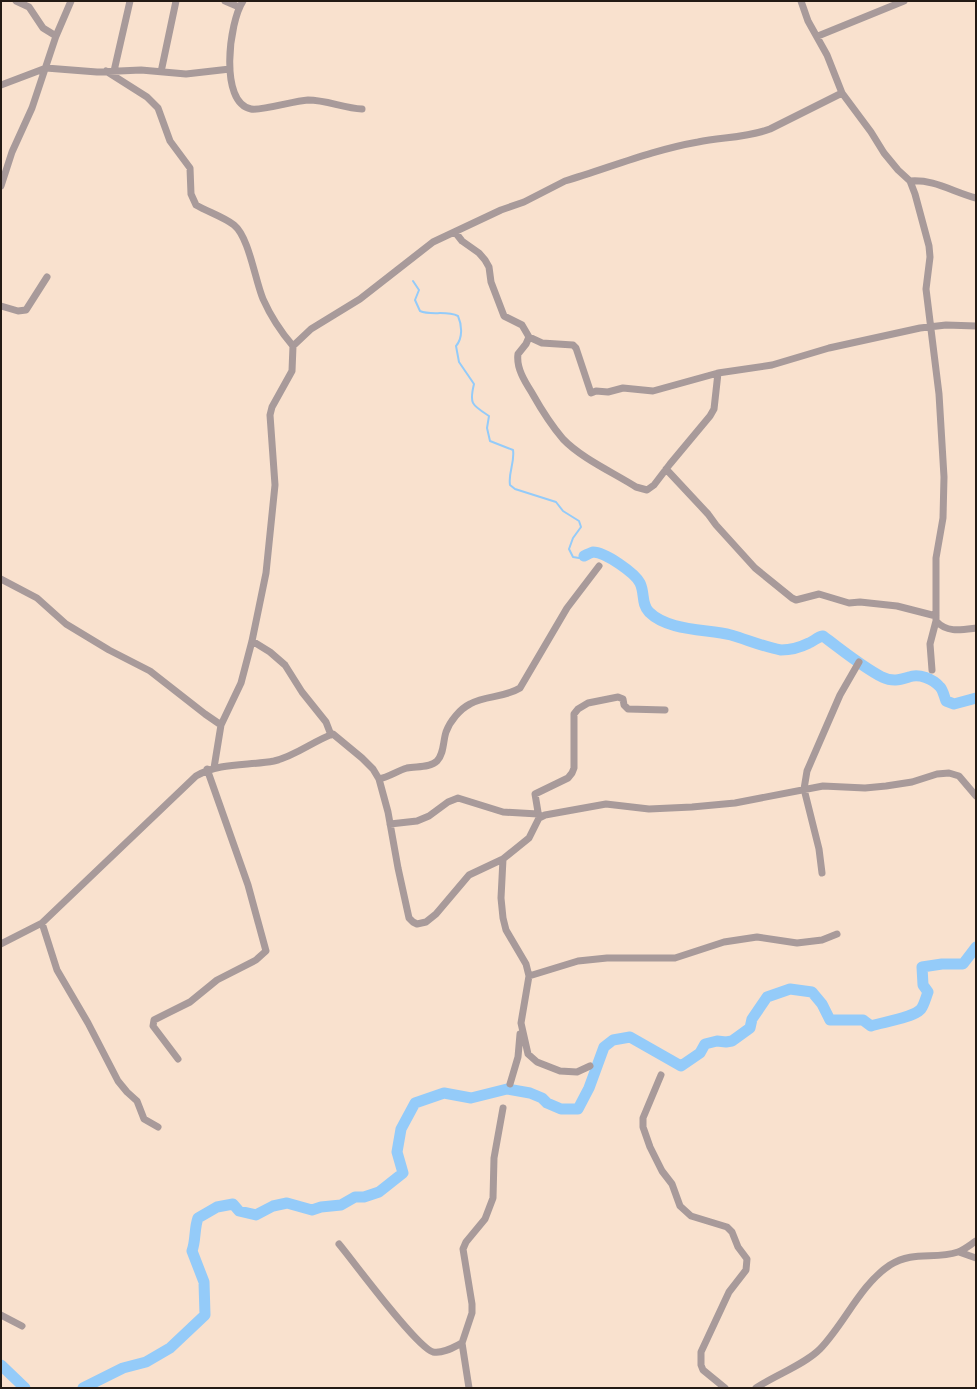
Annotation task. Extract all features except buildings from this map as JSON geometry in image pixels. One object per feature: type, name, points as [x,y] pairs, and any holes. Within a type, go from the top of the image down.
[{"type":"street","points":[[16,1],[29,7],[43,28],[56,36]]},
{"type":"street","points":[[1,186],[12,152],[32,108],[56,36],[71,1]]},
{"type":"street","points":[[114,71],[130,1]]},
{"type":"street","points":[[161,72],[176,1]]},
{"type":"street","points":[[225,1],[241,4],[230,39],[229,52],[230,69],[237,99],[243,106],[252,109],[306,100],[318,101],[346,108],[362,109]]},
{"type":"street","points":[[800,1],[808,21],[818,36],[827,55],[842,93],[884,152],[898,170],[910,181],[929,246],[930,257],[926,279],[939,394],[944,477],[943,518],[936,558],[936,619],[930,644],[932,670]]},
{"type":"street","points":[[818,36],[904,1]]},
{"type":"street","points":[[1,85],[46,68],[106,71],[141,70],[186,74],[230,69]]},
{"type":"street","points":[[106,71],[147,97],[158,108],[170,141],[190,168],[192,200],[196,205],[234,225],[241,233],[247,247],[254,276],[263,299],[277,326],[293,346],[292,371],[272,407],[270,415],[274,462],[275,500],[266,573],[252,641],[241,683],[221,725],[211,769],[229,836],[248,885],[266,951],[256,960],[217,980],[190,1002],[154,1020],[154,1026],[178,1059]]},
{"type":"street","points":[[293,346],[311,329],[360,299],[433,242],[501,210],[524,202],[565,181],[651,154],[697,142],[770,130],[842,93]]},
{"type":"street","points":[[910,181],[928,180],[958,193],[976,198]]},
{"type":"street","points":[[455,232],[462,241],[479,253],[485,260],[502,313],[522,325],[529,337],[550,344],[573,345],[579,355],[591,393],[596,391],[608,392],[623,388],[653,391],[718,373],[772,365],[829,348],[920,328],[932,326],[976,326]]},
{"type":"street","points":[[1,306],[18,311],[26,310],[47,277]]},
{"type":"street","points":[[920,328],[929,315]]},
{"type":"street","points":[[529,337],[526,344],[518,354],[520,371],[542,411],[563,439],[576,450],[636,488],[650,489],[710,416],[714,409],[718,373]]},
{"type":"street","points":[[666,470],[708,514],[716,526],[755,568],[792,598],[796,600],[819,594],[849,603],[860,602],[897,606],[936,619],[941,626],[948,630],[976,628]]},
{"type":"street","points":[[378,779],[386,778],[406,769],[424,766],[437,761],[441,755],[447,731],[453,719],[464,709],[471,704],[512,693],[520,688],[567,608],[599,566]]},
{"type":"street","points":[[1,579],[37,598],[66,624],[109,650],[150,670],[221,725]]},
{"type":"street","points":[[252,641],[270,652],[285,665],[302,692],[326,722],[331,735]]},
{"type":"street","points":[[822,873],[819,849],[804,789],[807,771],[840,695],[859,662]]},
{"type":"street","points":[[1,944],[42,923],[102,867],[183,786],[211,769],[274,761],[290,756],[331,735],[335,735],[373,769],[378,779],[390,824],[409,918],[412,922],[417,924],[426,922],[436,914],[470,875],[503,858],[529,838],[538,816],[535,794],[568,778],[574,768],[572,723],[574,714],[578,709],[588,704],[618,697],[623,699],[624,705],[628,709],[665,710]]},
{"type":"street","points":[[390,824],[417,821],[429,816],[448,802],[458,798],[503,812],[538,816],[606,804],[649,809],[692,807],[735,802],[823,786],[865,788],[886,786],[912,782],[937,774],[949,773],[959,776],[976,796]]},
{"type":"street","points":[[503,858],[501,898],[503,918],[506,930],[526,964],[529,976],[521,1023],[518,1057],[510,1084]]},
{"type":"street","points":[[42,923],[56,970],[88,1023],[118,1081],[138,1102],[144,1119],[158,1127]]},
{"type":"street","points":[[529,976],[578,961],[607,958],[675,958],[724,942],[749,938],[757,937],[804,942],[822,940],[837,934]]},
{"type":"street","points":[[521,1023],[528,1054],[537,1062],[550,1068],[568,1073],[577,1072],[590,1066]]},
{"type":"street","points":[[661,1075],[643,1118],[644,1132],[650,1147],[662,1171],[676,1192],[680,1206],[691,1216],[727,1227],[732,1232],[738,1247],[747,1259],[746,1270],[729,1292],[701,1352],[700,1358],[703,1370],[725,1388]]},
{"type":"street","points":[[469,1388],[462,1343],[472,1313],[472,1304],[463,1249],[466,1242],[485,1219],[493,1198],[494,1158],[503,1108]]},
{"type":"street","points":[[756,1388],[819,1350],[836,1330],[846,1313],[878,1276],[889,1266],[912,1256],[947,1255],[959,1252],[976,1241]]},
{"type":"street","points":[[339,1244],[401,1321],[425,1348],[433,1352],[442,1352],[462,1343]]},
{"type":"street","points":[[959,1252],[976,1258]]},
{"type":"street","points":[[1,1315],[22,1326]]},
{"type":"waterway","points":[[413,281],[419,290],[415,300],[420,311],[429,313],[449,313],[458,316],[461,331],[460,339],[456,346],[459,362],[474,384],[472,396],[473,403],[489,416],[487,428],[490,441],[513,450],[510,485],[515,489],[556,502],[563,511],[579,521],[581,527],[573,538],[569,549],[573,557],[579,558],[584,556]]},
{"type":"waterway","points":[[584,556],[593,552],[605,555],[626,569],[640,583],[645,606],[649,612],[666,623],[731,635],[781,650],[799,647],[823,636],[859,663],[886,679],[899,680],[913,676],[921,676],[934,682],[940,687],[946,701],[954,704],[976,698]]},
{"type":"waterway","points":[[83,1388],[123,1368],[146,1362],[170,1348],[205,1315],[204,1282],[192,1251],[198,1218],[217,1207],[233,1204],[239,1211],[256,1215],[273,1206],[287,1203],[312,1210],[321,1207],[341,1205],[355,1197],[364,1197],[379,1192],[403,1173],[397,1152],[401,1129],[415,1103],[444,1093],[471,1098],[507,1089],[530,1093],[561,1109],[578,1109],[589,1088],[604,1047],[613,1040],[630,1037],[681,1066],[700,1053],[705,1044],[717,1041],[732,1041],[750,1028],[752,1019],[767,997],[790,989],[812,992],[822,1004],[830,1020],[863,1020],[871,1026],[912,1015],[921,1009],[928,992],[923,985],[922,967],[942,964],[963,964],[976,947]]},
{"type":"waterway","points":[[1,1365],[25,1388]]}]
